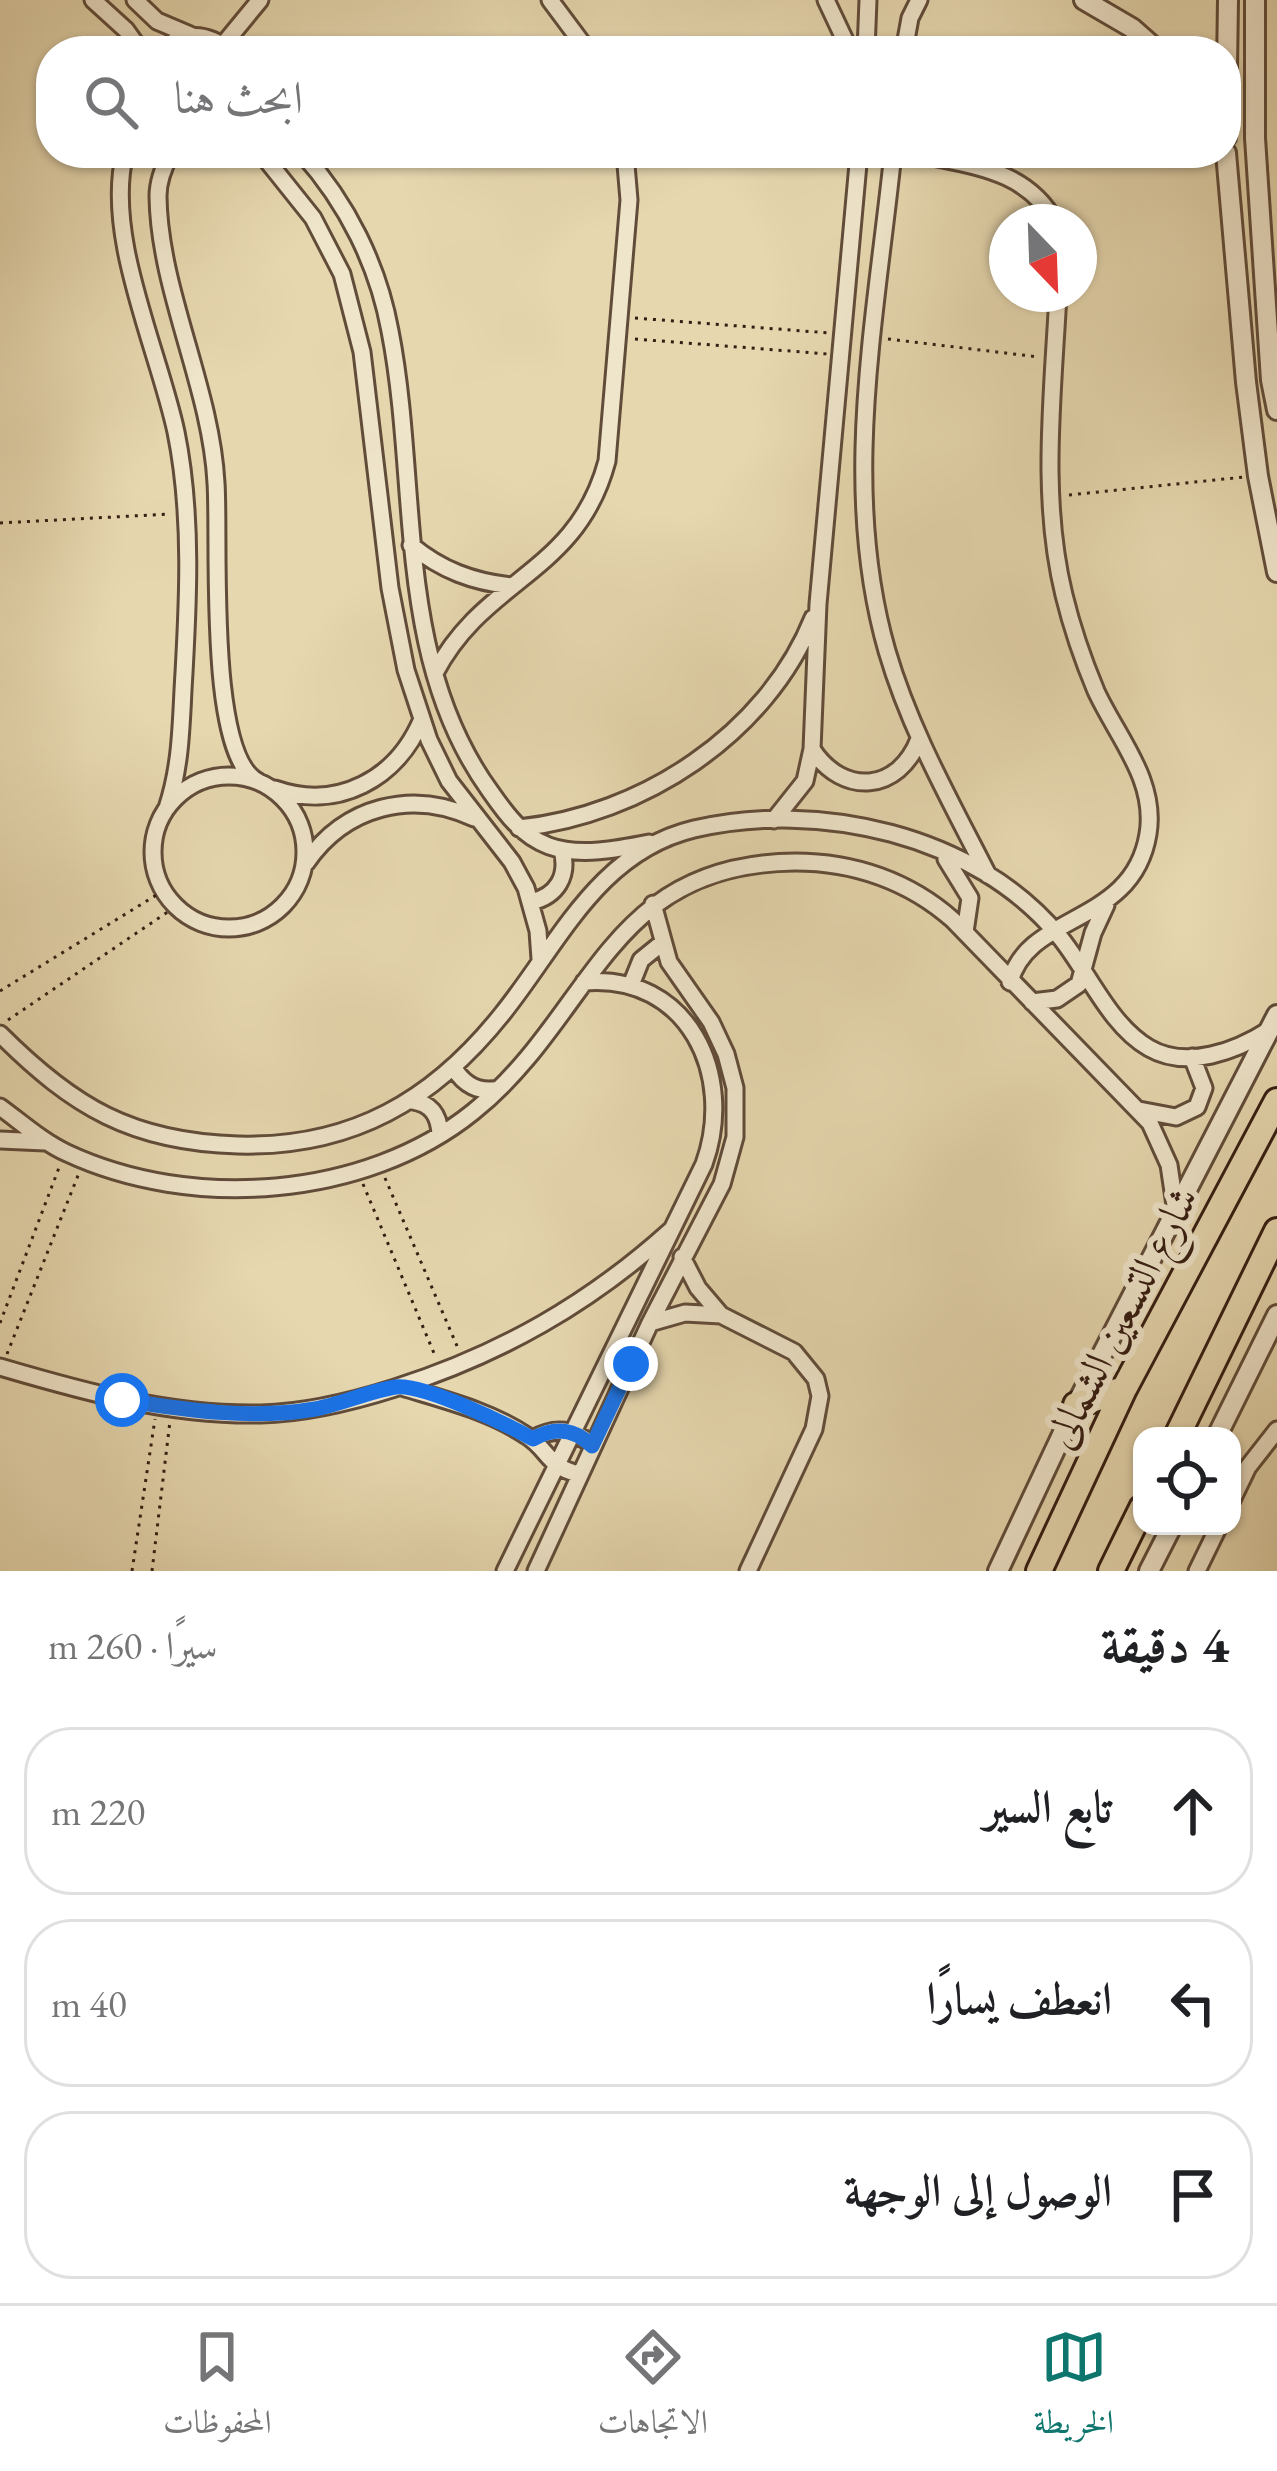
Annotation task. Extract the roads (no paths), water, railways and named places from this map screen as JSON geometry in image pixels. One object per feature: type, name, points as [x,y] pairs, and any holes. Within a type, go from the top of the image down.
[{"type":"main road","name":"شارع التسعين الشمالى","points":[[1039,1571],[1124,1389],[1277,1101]]},
{"type":"main road","points":[[1182,1427],[1269,1256],[1277,1231]]},
{"type":"main road","points":[[1076,1405],[1124,1389]]},
{"type":"main road","points":[[1112,1571],[1133,1527]]},
{"type":"street","points":[[93,0],[130,36]]},
{"type":"street","points":[[134,0],[157,21],[193,36]]},
{"type":"street","points":[[234,36],[260,0]]},
{"type":"street","points":[[550,0],[577,36]]},
{"type":"street","points":[[826,0],[843,36]]},
{"type":"street","points":[[867,36],[868,0]]},
{"type":"street","points":[[1084,0],[1141,36]]},
{"type":"street","points":[[1227,36],[1228,0]]},
{"type":"street","points":[[1255,0],[1255,138],[1277,410]]},
{"type":"street","points":[[908,36],[917,2]]},
{"type":"street","points":[[122,168],[120,218],[176,434],[184,513],[187,594],[178,769],[153,843],[154,868],[163,891],[176,907],[212,927],[252,925],[286,902],[304,865],[337,829],[381,807],[430,804],[477,819]]},
{"type":"street","points":[[166,168],[158,196],[164,247],[216,472],[223,712],[235,753],[250,778],[291,808],[299,821],[304,865]]},
{"type":"street","points":[[273,168],[313,218],[350,299],[362,352],[390,588],[406,670],[422,719],[449,781],[512,862],[531,902],[540,959]]},
{"type":"street","points":[[315,168],[355,229],[386,310],[411,544],[435,673],[467,755],[519,828],[562,850],[611,849],[701,828],[774,820],[866,826],[988,875],[1056,931],[1138,1040],[1164,1054],[1192,1057],[1241,1046],[1273,1023]]},
{"type":"street","points":[[435,673],[462,630],[563,545],[598,492],[607,461],[629,200],[626,168]]},
{"type":"street","points":[[774,820],[805,782],[812,749],[818,604],[859,168]]},
{"type":"street","points":[[891,168],[862,443],[865,533],[888,653],[919,739],[988,875]]},
{"type":"street","points":[[977,168],[1010,176],[1043,204]]},
{"type":"street","points":[[1226,168],[1246,382],[1277,572]]},
{"type":"street","points":[[1032,1002],[1066,995],[1079,984],[1108,903],[1132,876],[1146,847],[1148,797],[1078,644],[1059,572],[1049,497],[1057,312]]},
{"type":"street","points":[[1246,382],[1271,380]]},
{"type":"street","points":[[411,544],[465,577],[512,586]]},
{"type":"street","points":[[519,828],[612,806],[693,763],[760,701],[800,645],[818,604]]},
{"type":"street","points":[[167,808],[193,785],[208,779],[243,777],[306,797],[361,788],[392,766],[422,719]]},
{"type":"street","points":[[812,749],[832,773],[846,780],[877,781],[904,766],[919,739]]},
{"type":"street","points":[[0,1029],[44,1077],[120,1123],[192,1141],[243,1145],[294,1142],[368,1122],[413,1100],[454,1068],[504,1012],[601,881],[658,841]]},
{"type":"street","points":[[531,902],[550,895],[562,879],[562,850]]},
{"type":"street","points":[[940,852],[968,889],[965,932]]},
{"type":"street","points":[[0,1107],[65,1152],[147,1179],[210,1187],[288,1186],[357,1172],[440,1134],[498,1089],[631,922],[653,904],[687,883],[725,871],[784,862],[825,864],[904,886],[938,907],[965,932],[1139,1110],[1164,1150],[1176,1214]]},
{"type":"street","points":[[1010,982],[1018,960],[1056,931],[1108,903]]},
{"type":"street","points":[[536,1571],[650,1323],[728,1168],[735,1137],[731,1071],[719,1037],[679,978],[662,943],[653,904]]},
{"type":"street","points":[[631,985],[641,960],[662,943]]},
{"type":"street","points":[[505,1571],[710,1148],[715,1114],[702,1048],[683,1019],[659,998],[631,985],[584,982]]},
{"type":"street","points":[[998,1571],[1076,1405],[1273,1023]]},
{"type":"street","points":[[1139,1110],[1176,1117],[1197,1107],[1204,1088],[1192,1057]]},
{"type":"street","points":[[454,1068],[476,1088],[498,1089]]},
{"type":"street","points":[[413,1100],[426,1104],[435,1114],[440,1134]]},
{"type":"street","points":[[0,1140],[48,1143]]},
{"type":"street","points":[[1,1368],[88,1393],[164,1406],[240,1414],[310,1410],[443,1372],[510,1344],[581,1302],[671,1230]]},
{"type":"street","points":[[682,1257],[698,1288],[721,1315],[794,1352],[816,1379],[820,1396],[814,1429],[748,1571]]},
{"type":"street","points":[[650,1323],[685,1313],[721,1315]]},
{"type":"street","points":[[1221,1427],[1277,1315]]},
{"type":"street","points":[[399,1386],[470,1408],[533,1439],[556,1466],[579,1474]]},
{"type":"street","points":[[1241,1481],[1277,1430]]},
{"type":"street","points":[[533,1439],[552,1431],[572,1432],[592,1446]]},
{"type":"street","points":[[1149,1571],[1167,1535]]},
{"type":"street","points":[[1197,1571],[1215,1535]]}]
